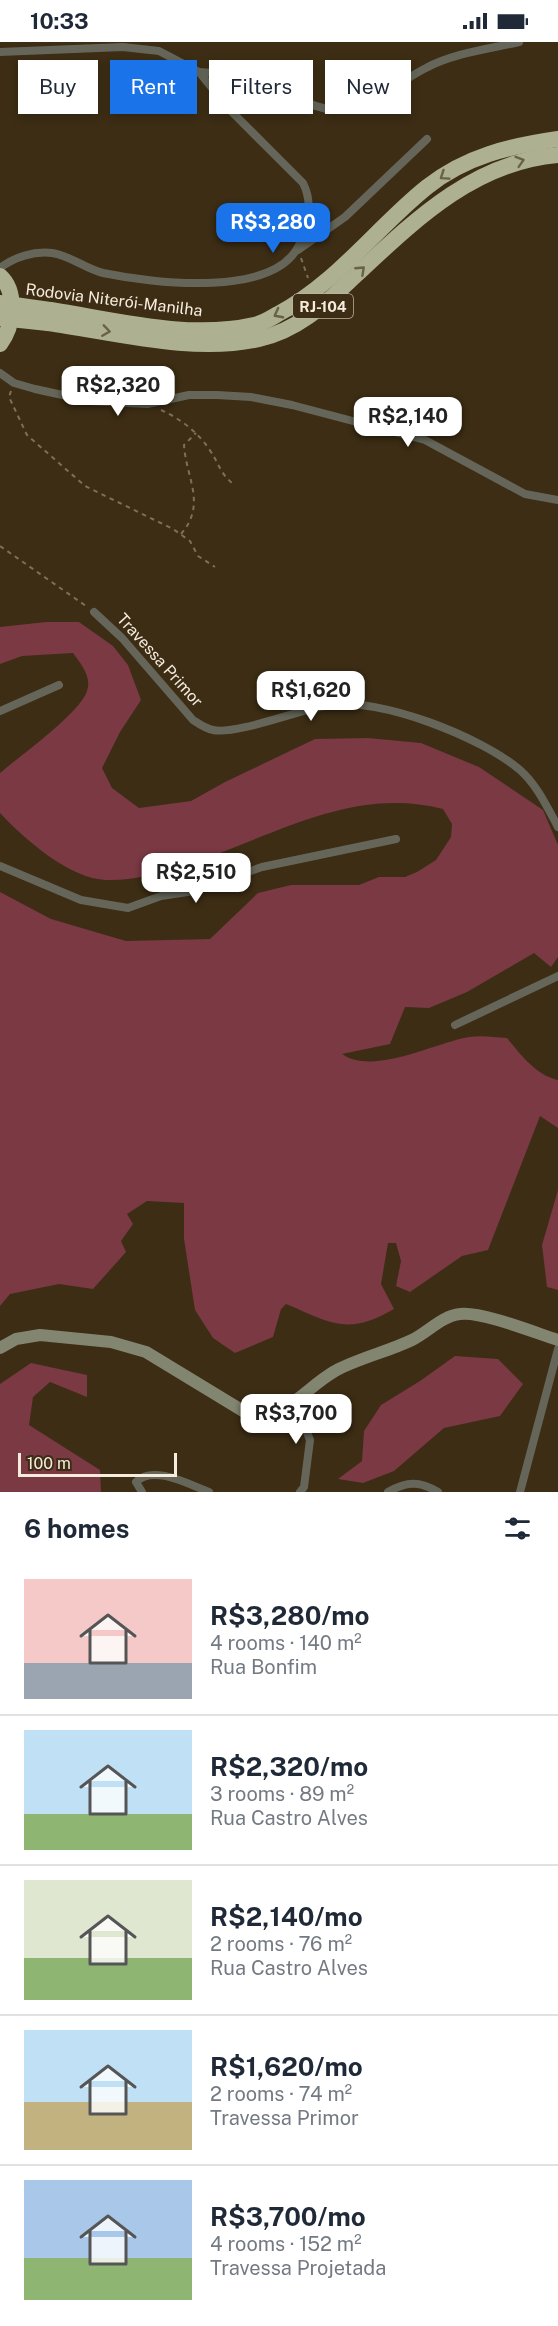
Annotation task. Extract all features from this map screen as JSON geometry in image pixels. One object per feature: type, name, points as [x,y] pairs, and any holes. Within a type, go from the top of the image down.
[{"type":"highway","name":"Rodovia Niterói-Manilha","points":[[0,318],[49,316],[189,330],[223,330],[257,325],[290,308],[313,292],[428,187],[456,167],[511,146],[558,139]]},
{"type":"highway","name":"Rodovia Niterói-Manilha","points":[[0,303],[49,316],[187,343],[259,339],[292,328],[318,310],[408,226],[442,199],[496,168],[533,157],[558,156]]},
{"type":"highway","points":[[0,276],[10,290],[11,300],[8,327],[0,344]]},
{"type":"street","points":[[199,72],[223,73],[318,107],[337,110],[353,108],[377,99],[427,67],[470,53],[519,42]]},
{"type":"street","points":[[0,52],[136,44],[159,51],[199,72],[230,110],[303,183],[308,194],[310,208],[298,250]]},
{"type":"street","points":[[0,268],[9,260],[53,254],[102,272],[224,284],[257,277],[275,269],[345,217],[427,139]]},
{"type":"street","points":[[0,373],[14,383],[90,401],[147,404],[189,395],[217,395],[250,397],[292,405],[425,440],[525,494],[558,500]]},
{"type":"street","name":"Travessa Primor","points":[[94,612],[122,638],[193,720],[204,727],[226,730],[330,705],[353,703],[375,706],[472,739],[496,753],[521,771],[539,794],[558,827]]},
{"type":"street","points":[[0,711],[59,685]]},
{"type":"street","points":[[0,867],[81,900],[128,908],[161,896],[194,891],[262,867],[396,839]]},
{"type":"street","points":[[455,1024],[558,976]]},
{"type":"street","points":[[0,1348],[16,1339],[40,1335],[111,1342],[146,1352],[248,1414],[266,1415],[282,1410],[295,1402],[335,1371],[413,1339],[444,1320],[460,1314],[475,1315],[558,1340]]},
{"type":"street","points":[[520,1492],[558,1349]]},
{"type":"street","points":[[295,1402],[310,1440],[304,1487],[300,1492]]},
{"type":"street","points":[[142,1492],[136,1482],[146,1475],[165,1476],[209,1492]]},
{"type":"street","points":[[388,1492],[400,1485],[415,1483],[438,1492]]},
{"type":"path","points":[[298,250],[313,292]]},
{"type":"path","points":[[14,383],[9,397],[27,435],[85,486],[181,534],[189,541],[198,556],[214,567]]},
{"type":"path","points":[[147,404],[170,414],[196,433],[210,449],[220,473],[233,484]]},
{"type":"path","points":[[181,534],[194,513],[194,496],[185,463],[184,445],[196,433]]},
{"type":"path","name":"Travessa Primor","points":[[0,546],[94,612]]},
{"type":"shaded area","points":[[46,622],[79,622],[113,646],[128,665],[141,700],[120,732],[102,768],[112,788],[139,808],[191,801],[315,739],[368,738],[421,743],[479,767],[543,810],[558,845],[558,957],[551,967],[534,953],[467,992],[429,1008],[405,1007],[390,1044],[342,1054],[355,1060],[387,1060],[469,1037],[507,1038],[536,1069],[558,1080],[558,1128],[540,1116],[488,1250],[462,1256],[410,1292],[396,1286],[401,1261],[396,1243],[388,1243],[381,1284],[394,1309],[378,1317],[364,1322],[340,1324],[315,1317],[286,1304],[281,1309],[273,1337],[235,1353],[213,1338],[195,1310],[184,1239],[184,1203],[147,1201],[127,1214],[133,1224],[121,1241],[126,1252],[93,1289],[59,1284],[10,1294],[0,1306],[0,892],[51,919],[126,941],[210,939],[258,893],[291,885],[359,885],[379,877],[405,877],[417,872],[436,860],[451,837],[452,824],[443,809],[409,803],[376,804],[344,809],[312,818],[218,854],[147,876],[106,880],[78,873],[48,856],[0,813],[0,773],[62,722],[87,691],[87,676],[73,653],[22,656],[0,664],[0,627]]},
{"type":"shaded area","points":[[558,1190],[558,1290],[547,1287],[542,1245]]},
{"type":"shaded area","points":[[455,1356],[498,1359],[523,1384],[500,1416],[444,1428],[394,1471],[363,1483],[338,1479],[362,1461],[364,1431],[381,1405]]},
{"type":"shaded area","points":[[31,1363],[87,1375],[87,1397],[50,1382],[33,1397],[29,1425],[100,1470],[101,1492],[0,1492],[0,1384]]}]
